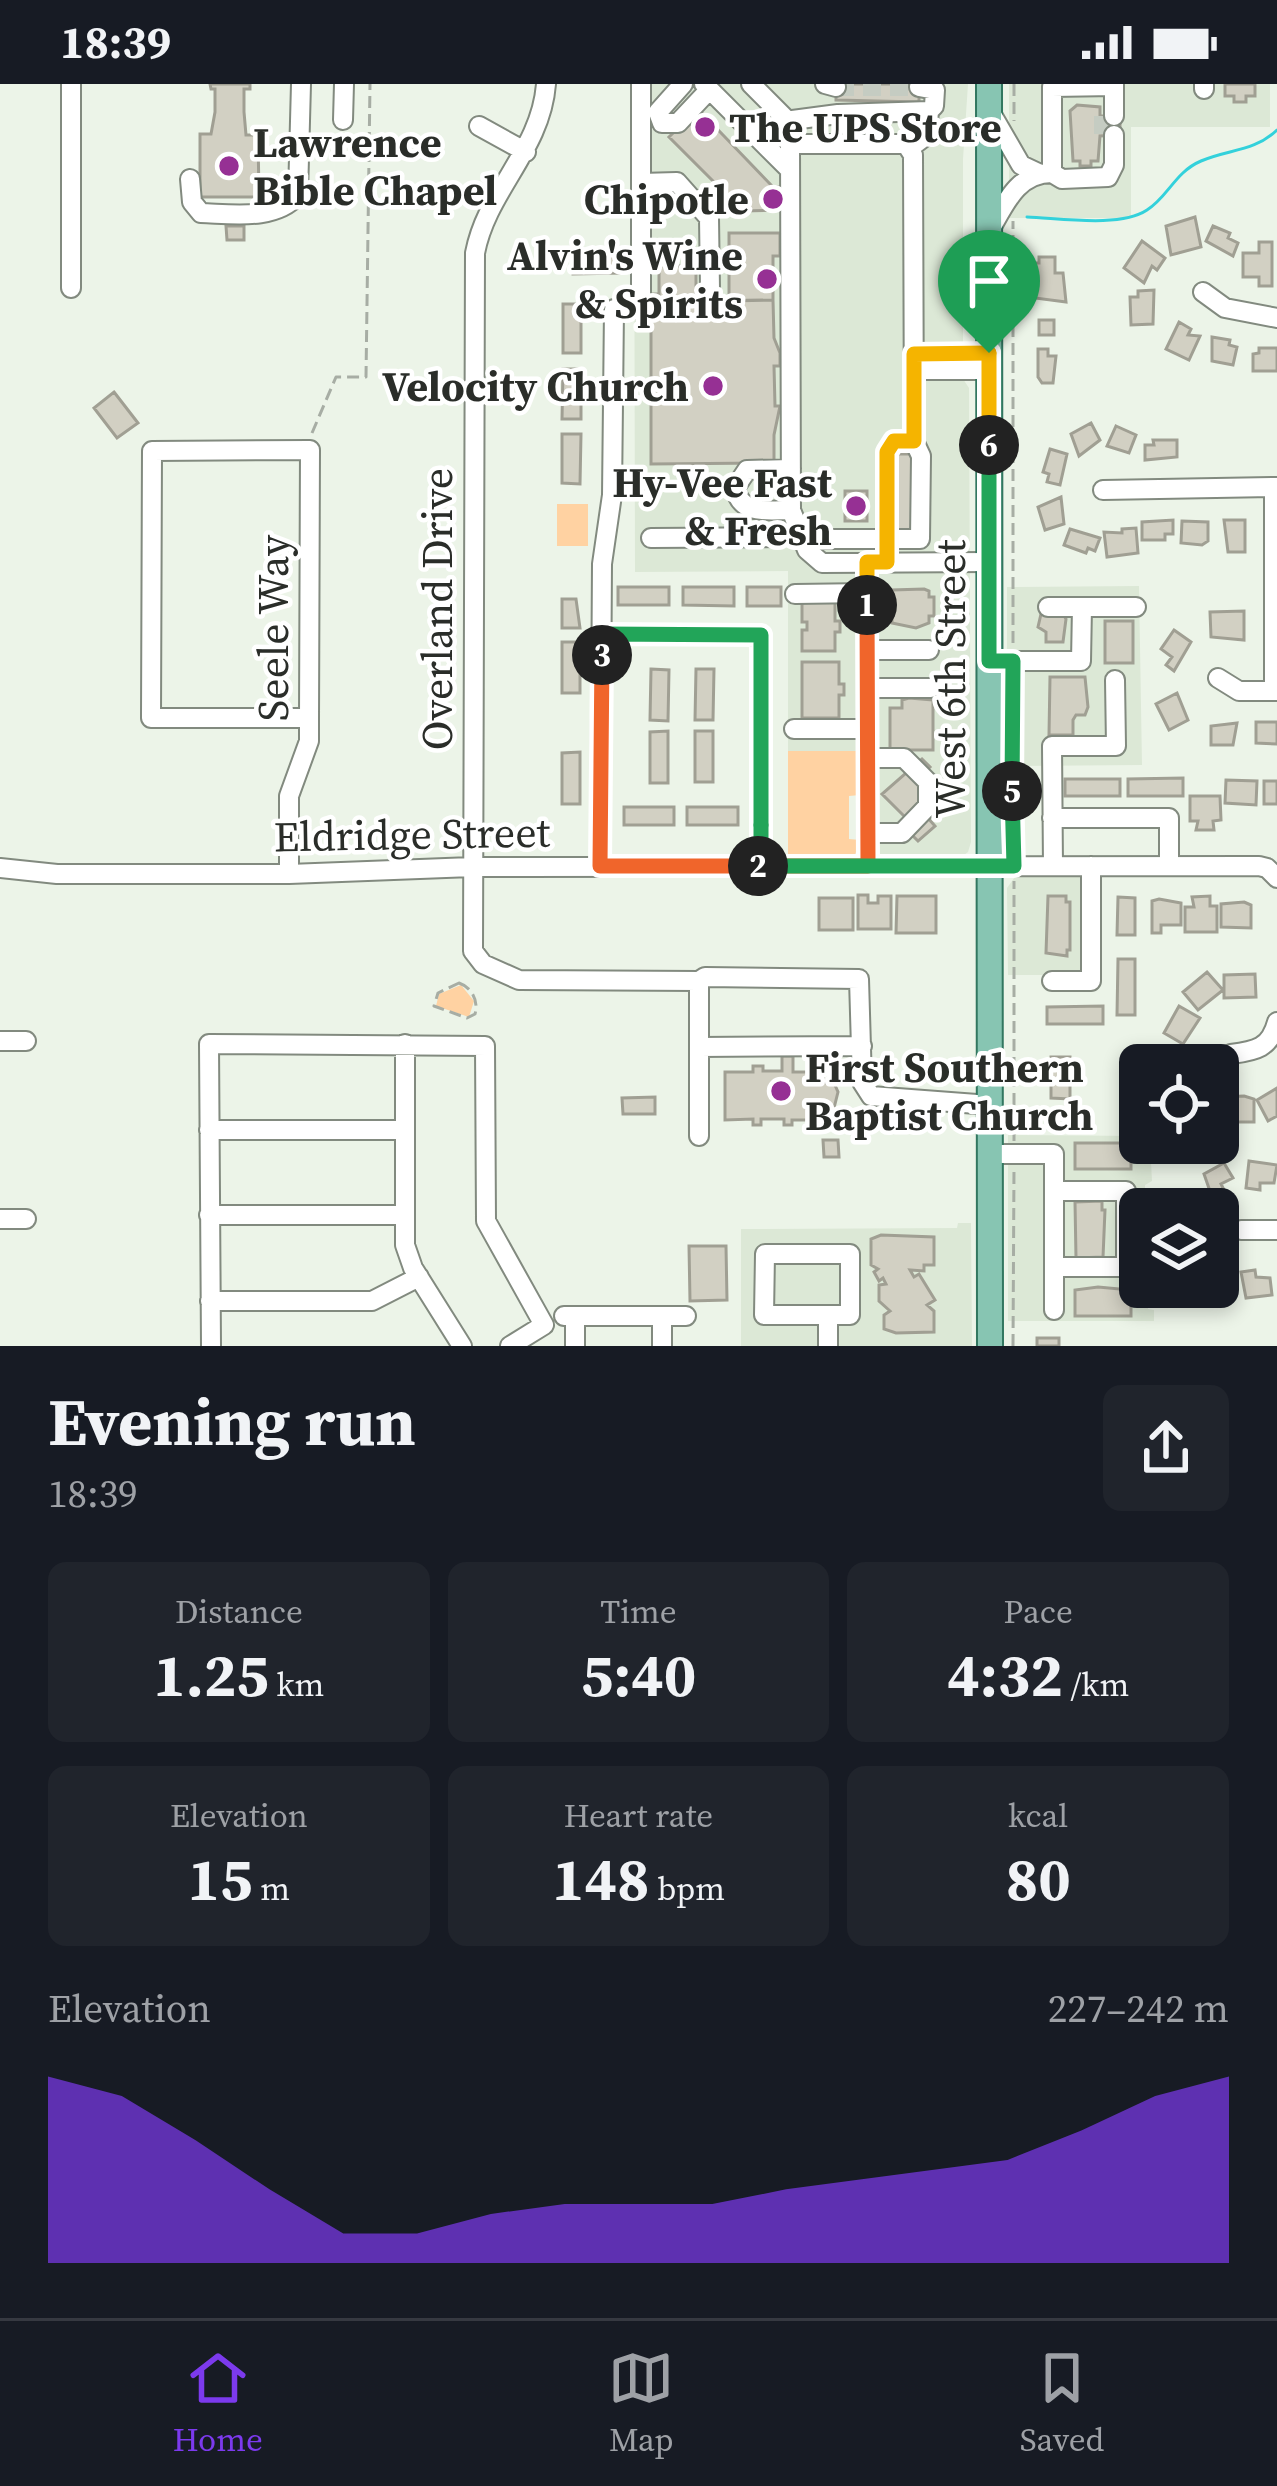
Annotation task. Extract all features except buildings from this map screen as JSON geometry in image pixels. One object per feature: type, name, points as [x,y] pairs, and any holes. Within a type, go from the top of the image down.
[{"type":"main road","name":"West 6th Street","points":[[989,97],[989,562],[1001,661],[1002,866],[990,1105],[1002,1154],[990,1346]]},
{"type":"street","points":[[71,84],[71,289]]},
{"type":"street","points":[[190,179],[192,202],[201,213],[263,213],[292,202],[298,195],[302,84]]},
{"type":"street","points":[[343,120],[344,84]]},
{"type":"street","name":"Overland Drive","points":[[546,84],[542,114],[526,152],[488,209],[478,237],[473,277],[473,951],[483,964],[519,980],[699,981]]},
{"type":"street","points":[[600,866],[602,564],[612,495],[614,309],[634,309],[641,304],[641,84]]},
{"type":"street","points":[[683,84],[662,106],[658,118],[675,124],[712,88],[790,170]]},
{"type":"street","points":[[751,84],[785,121],[790,144],[791,510],[814,560],[880,555],[920,539],[921,455],[914,441],[912,156],[906,144],[790,144]]},
{"type":"street","points":[[989,97],[1021,165],[1062,179],[1101,178],[1114,85],[1052,85],[1045,173]]},
{"type":"street","points":[[912,156],[926,135],[934,106],[935,90],[920,87]]},
{"type":"street","points":[[785,121],[929,111]]},
{"type":"street","points":[[479,126],[526,152]]},
{"type":"street","points":[[989,232],[1013,190],[1045,173]]},
{"type":"street","points":[[641,183],[676,182],[710,218],[710,290]]},
{"type":"street","points":[[1203,292],[1226,308],[1277,317]]},
{"type":"street","points":[[914,362],[989,362]]},
{"type":"street","points":[[868,866],[867,593],[880,555],[887,452],[894,441],[914,441]]},
{"type":"street","points":[[309,718],[151,718],[152,451],[311,442]]},
{"type":"street","name":"Seele Way","points":[[289,874],[289,796],[309,741],[311,442]]},
{"type":"street","points":[[791,469],[747,470],[735,488],[746,508],[791,510]]},
{"type":"street","points":[[1103,490],[1276,487],[1276,692],[1239,691],[1219,678]]},
{"type":"street","points":[[651,538],[799,536],[880,555],[989,562]]},
{"type":"street","points":[[795,594],[867,593]]},
{"type":"street","points":[[1048,607],[1136,607]]},
{"type":"street","points":[[1001,661],[1082,661],[1082,607]]},
{"type":"street","points":[[602,634],[761,635],[761,866]]},
{"type":"street","points":[[867,650],[929,650]]},
{"type":"street","points":[[1052,866],[1052,746],[1115,746],[1115,680]]},
{"type":"street","points":[[867,688],[931,688]]},
{"type":"street","points":[[794,729],[867,729]]},
{"type":"street","points":[[867,758],[904,758],[928,782],[928,806],[902,833],[867,833]]},
{"type":"street","points":[[1052,818],[1168,818],[1168,866]]},
{"type":"street","name":"Eldridge Street","points":[[0,868],[57,874],[289,874],[472,867],[1168,866],[1262,859],[1277,878]]},
{"type":"street","points":[[1052,981],[1091,981],[1091,866]]},
{"type":"street","points":[[699,1136],[699,981],[705,977],[859,979],[862,1082],[871,1096],[990,1105]]},
{"type":"street","points":[[1239,1052],[1262,1048],[1277,1022]]},
{"type":"street","points":[[0,1041],[26,1041]]},
{"type":"street","points":[[211,1346],[209,1044],[485,1046],[486,1221],[544,1325],[510,1346]]},
{"type":"street","points":[[405,1044],[405,1245],[419,1277],[463,1346]]},
{"type":"street","points":[[699,1047],[862,1046]]},
{"type":"street","points":[[209,1130],[405,1130]]},
{"type":"street","points":[[1002,1154],[1054,1154],[1054,1310]]},
{"type":"street","points":[[1054,1191],[1126,1191],[1126,1267],[1054,1267]]},
{"type":"street","points":[[209,1215],[405,1215]]},
{"type":"street","points":[[0,1219],[26,1219]]},
{"type":"street","points":[[1241,1230],[1277,1230]]},
{"type":"street","points":[[765,1254],[850,1254],[850,1315],[828,1315],[764,1315],[765,1254]]},
{"type":"street","points":[[210,1301],[372,1301],[419,1277]]},
{"type":"street","points":[[828,1315],[829,1346]]},
{"type":"street","points":[[575,1346],[570,1316],[686,1316]]},
{"type":"street","points":[[662,1316],[662,1346]]},
{"type":"path","points":[[311,442],[336,376],[366,376],[370,84]]},
{"type":"path","points":[[1013,84],[1013,155]]},
{"type":"path","points":[[1012,1346],[1002,1154],[1001,661],[1013,190]]},
{"type":"path","points":[[459,983],[468,987],[476,1003],[475,1014],[467,1018],[436,1010],[435,996],[459,983]]},
{"type":"shaded area","points":[[634,84],[968,84],[963,159],[963,379],[969,388],[971,842],[960,858],[880,856],[875,849],[860,751],[788,751],[788,571],[635,572]]},
{"type":"shaded area","points":[[1009,84],[1270,84],[1270,127],[1131,127],[1131,218],[1009,218]]},
{"type":"shaded area","points":[[557,504],[588,504],[588,546],[557,546]]},
{"type":"shaded area","points":[[1139,586],[1142,765],[1007,766],[1007,587]]},
{"type":"shaded area","points":[[788,751],[860,751],[860,795],[849,796],[849,839],[860,840],[855,855],[788,859]]},
{"type":"shaded area","points":[[1017,874],[1085,874],[1085,975],[1008,975],[1007,888]]},
{"type":"shaded area","points":[[461,985],[474,1001],[469,1017],[436,1006],[439,994]]},
{"type":"shaded area","points":[[1008,1135],[1119,1136],[1119,1164],[1151,1164],[1152,1181],[1145,1188],[1119,1188],[1119,1308],[1154,1310],[1154,1321],[1008,1321]]},
{"type":"shaded area","points":[[958,1223],[971,1223],[972,1346],[741,1346],[741,1229],[957,1228]]},
{"type":"waterway","points":[[1027,217],[1089,221],[1135,216],[1154,205],[1192,166],[1259,142],[1277,130]]},
{"type":"tunnel","points":[[836,87],[919,87]]},
{"type":"tunnel","points":[[1103,116],[1103,136]]},
{"type":"place","name":"The UPS Store","points":[[705,127]]},
{"type":"place","name":"Lawrence Bible Chapel","points":[[229,166]]},
{"type":"place","name":"Chipotle","points":[[773,199]]},
{"type":"place","name":"Alvin's Wine & Spirits","points":[[767,279]]},
{"type":"place","name":"Velocity Church","points":[[713,386]]},
{"type":"place","name":"Hy-Vee Fast & Fresh","points":[[856,506]]},
{"type":"place","name":"First Southern Baptist Church","points":[[781,1091]]},
{"type":"route","points":[[989,353],[914,354],[914,441],[894,441],[887,452],[887,562],[867,562],[868,866],[761,866],[600,866],[602,634],[761,635],[761,866],[1014,866],[1013,661],[989,661],[989,353]]}]
